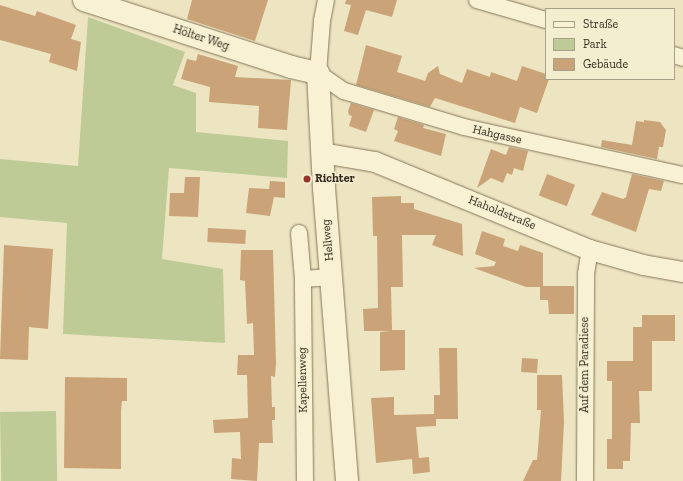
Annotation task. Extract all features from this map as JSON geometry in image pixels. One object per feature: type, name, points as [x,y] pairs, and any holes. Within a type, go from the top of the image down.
[{"type":"main road","name":"Hölter Weg","points":[[84,0],[291,67],[318,73]]},
{"type":"main road","name":"Hellweg","points":[[318,73],[322,153],[347,481]]},
{"type":"street","name":"Hellweg","points":[[318,73],[322,21],[326,0]]},
{"type":"street","points":[[477,0],[545,20]]},
{"type":"street","name":"Hahgasse","points":[[318,73],[344,92],[464,127],[683,176]]},
{"type":"street","name":"Haholdstraße","points":[[322,153],[375,162],[590,250],[643,265],[683,272]]},
{"type":"street","name":"Kapellenweg","points":[[299,233],[303,279],[305,481]]},
{"type":"street","name":"Auf dem Paradiese","points":[[585,481],[586,274],[590,250]]},
{"type":"street","points":[[303,279],[331,277]]},
{"type":"green space","points":[[88,17],[185,52],[173,85],[196,93],[196,132],[288,141],[287,178],[169,168],[162,259],[223,269],[225,343],[63,334],[67,223],[0,217],[0,159],[78,166]]},
{"type":"green space","points":[[56,411],[57,481],[1,481],[0,412]]},
{"type":"building","points":[[192,0],[268,0],[255,41],[187,19]]},
{"type":"building","points":[[346,0],[397,0],[392,17],[366,10],[358,35],[344,31],[351,5],[345,4]]},
{"type":"building","points":[[0,5],[35,16],[37,11],[76,25],[71,39],[81,42],[77,71],[49,62],[51,54],[0,40]]},
{"type":"building","points":[[366,45],[402,56],[397,72],[425,81],[428,73],[438,66],[440,74],[462,83],[467,69],[490,77],[491,72],[517,81],[522,66],[545,74],[545,80],[549,80],[537,113],[520,107],[515,123],[435,98],[430,107],[356,85]]},
{"type":"building","points":[[198,54],[238,66],[235,77],[291,80],[287,130],[258,128],[259,106],[209,102],[210,87],[181,79],[187,59],[196,61]]},
{"type":"building","points":[[351,103],[374,110],[366,132],[349,126],[352,116],[349,115],[348,111]]},
{"type":"building","points":[[398,117],[424,125],[423,128],[446,134],[441,156],[394,141],[398,131],[394,129]]},
{"type":"building","points":[[644,120],[660,122],[666,130],[663,147],[659,147],[657,159],[601,147],[602,140],[632,145],[636,121],[644,122]]},
{"type":"building","points":[[509,147],[528,151],[523,171],[514,168],[512,175],[507,173],[503,183],[491,178],[477,188],[491,149],[506,155]]},
{"type":"building","points":[[547,174],[575,185],[567,206],[539,195]]},
{"type":"building","points":[[632,174],[664,181],[661,191],[649,189],[636,232],[591,215],[602,192],[623,199],[626,197]]},
{"type":"building","points":[[185,177],[200,177],[198,217],[169,216],[170,193],[184,193]]},
{"type":"building","points":[[270,181],[285,182],[285,198],[274,197],[270,216],[246,213],[249,188],[269,189]]},
{"type":"building","points":[[401,196],[401,203],[414,203],[414,209],[462,224],[463,256],[432,245],[436,235],[402,235],[403,287],[391,287],[392,330],[405,330],[405,370],[380,371],[380,332],[391,331],[364,331],[363,309],[378,308],[377,236],[373,236],[372,197]]},
{"type":"building","points":[[208,228],[246,230],[245,244],[207,242]]},
{"type":"building","points":[[482,231],[505,239],[503,246],[518,251],[520,245],[543,253],[543,286],[574,286],[574,314],[549,314],[548,300],[540,300],[540,287],[526,287],[474,268],[494,266],[496,262],[475,254]]},
{"type":"building","points":[[4,245],[53,249],[48,329],[29,327],[28,360],[0,359]]},
{"type":"building","points":[[241,250],[273,250],[276,363],[275,377],[271,376],[272,407],[275,407],[275,420],[272,420],[273,443],[259,443],[257,481],[231,479],[232,458],[241,459],[240,432],[214,433],[213,420],[248,418],[247,375],[237,375],[238,355],[254,355],[253,323],[247,324],[245,281],[240,280]]},
{"type":"building","points":[[642,315],[675,315],[675,341],[652,341],[652,391],[639,391],[640,423],[631,423],[630,461],[623,461],[623,469],[607,469],[607,439],[612,439],[612,381],[607,381],[607,361],[633,361],[633,327],[642,327]]},
{"type":"building","points":[[439,348],[457,348],[458,419],[436,419],[436,426],[416,427],[419,458],[429,457],[430,472],[413,474],[412,459],[376,463],[371,398],[394,397],[394,415],[434,414],[434,395],[440,395]]},
{"type":"building","points":[[522,358],[538,359],[537,373],[521,372]]},
{"type":"building","points":[[537,375],[562,375],[564,422],[561,481],[523,481],[533,460],[537,460],[541,410],[537,410]]},
{"type":"building","points":[[65,377],[127,378],[127,401],[122,401],[121,411],[121,469],[64,468]]},
{"type":"place","name":"Richter","points":[[307,179]]}]
